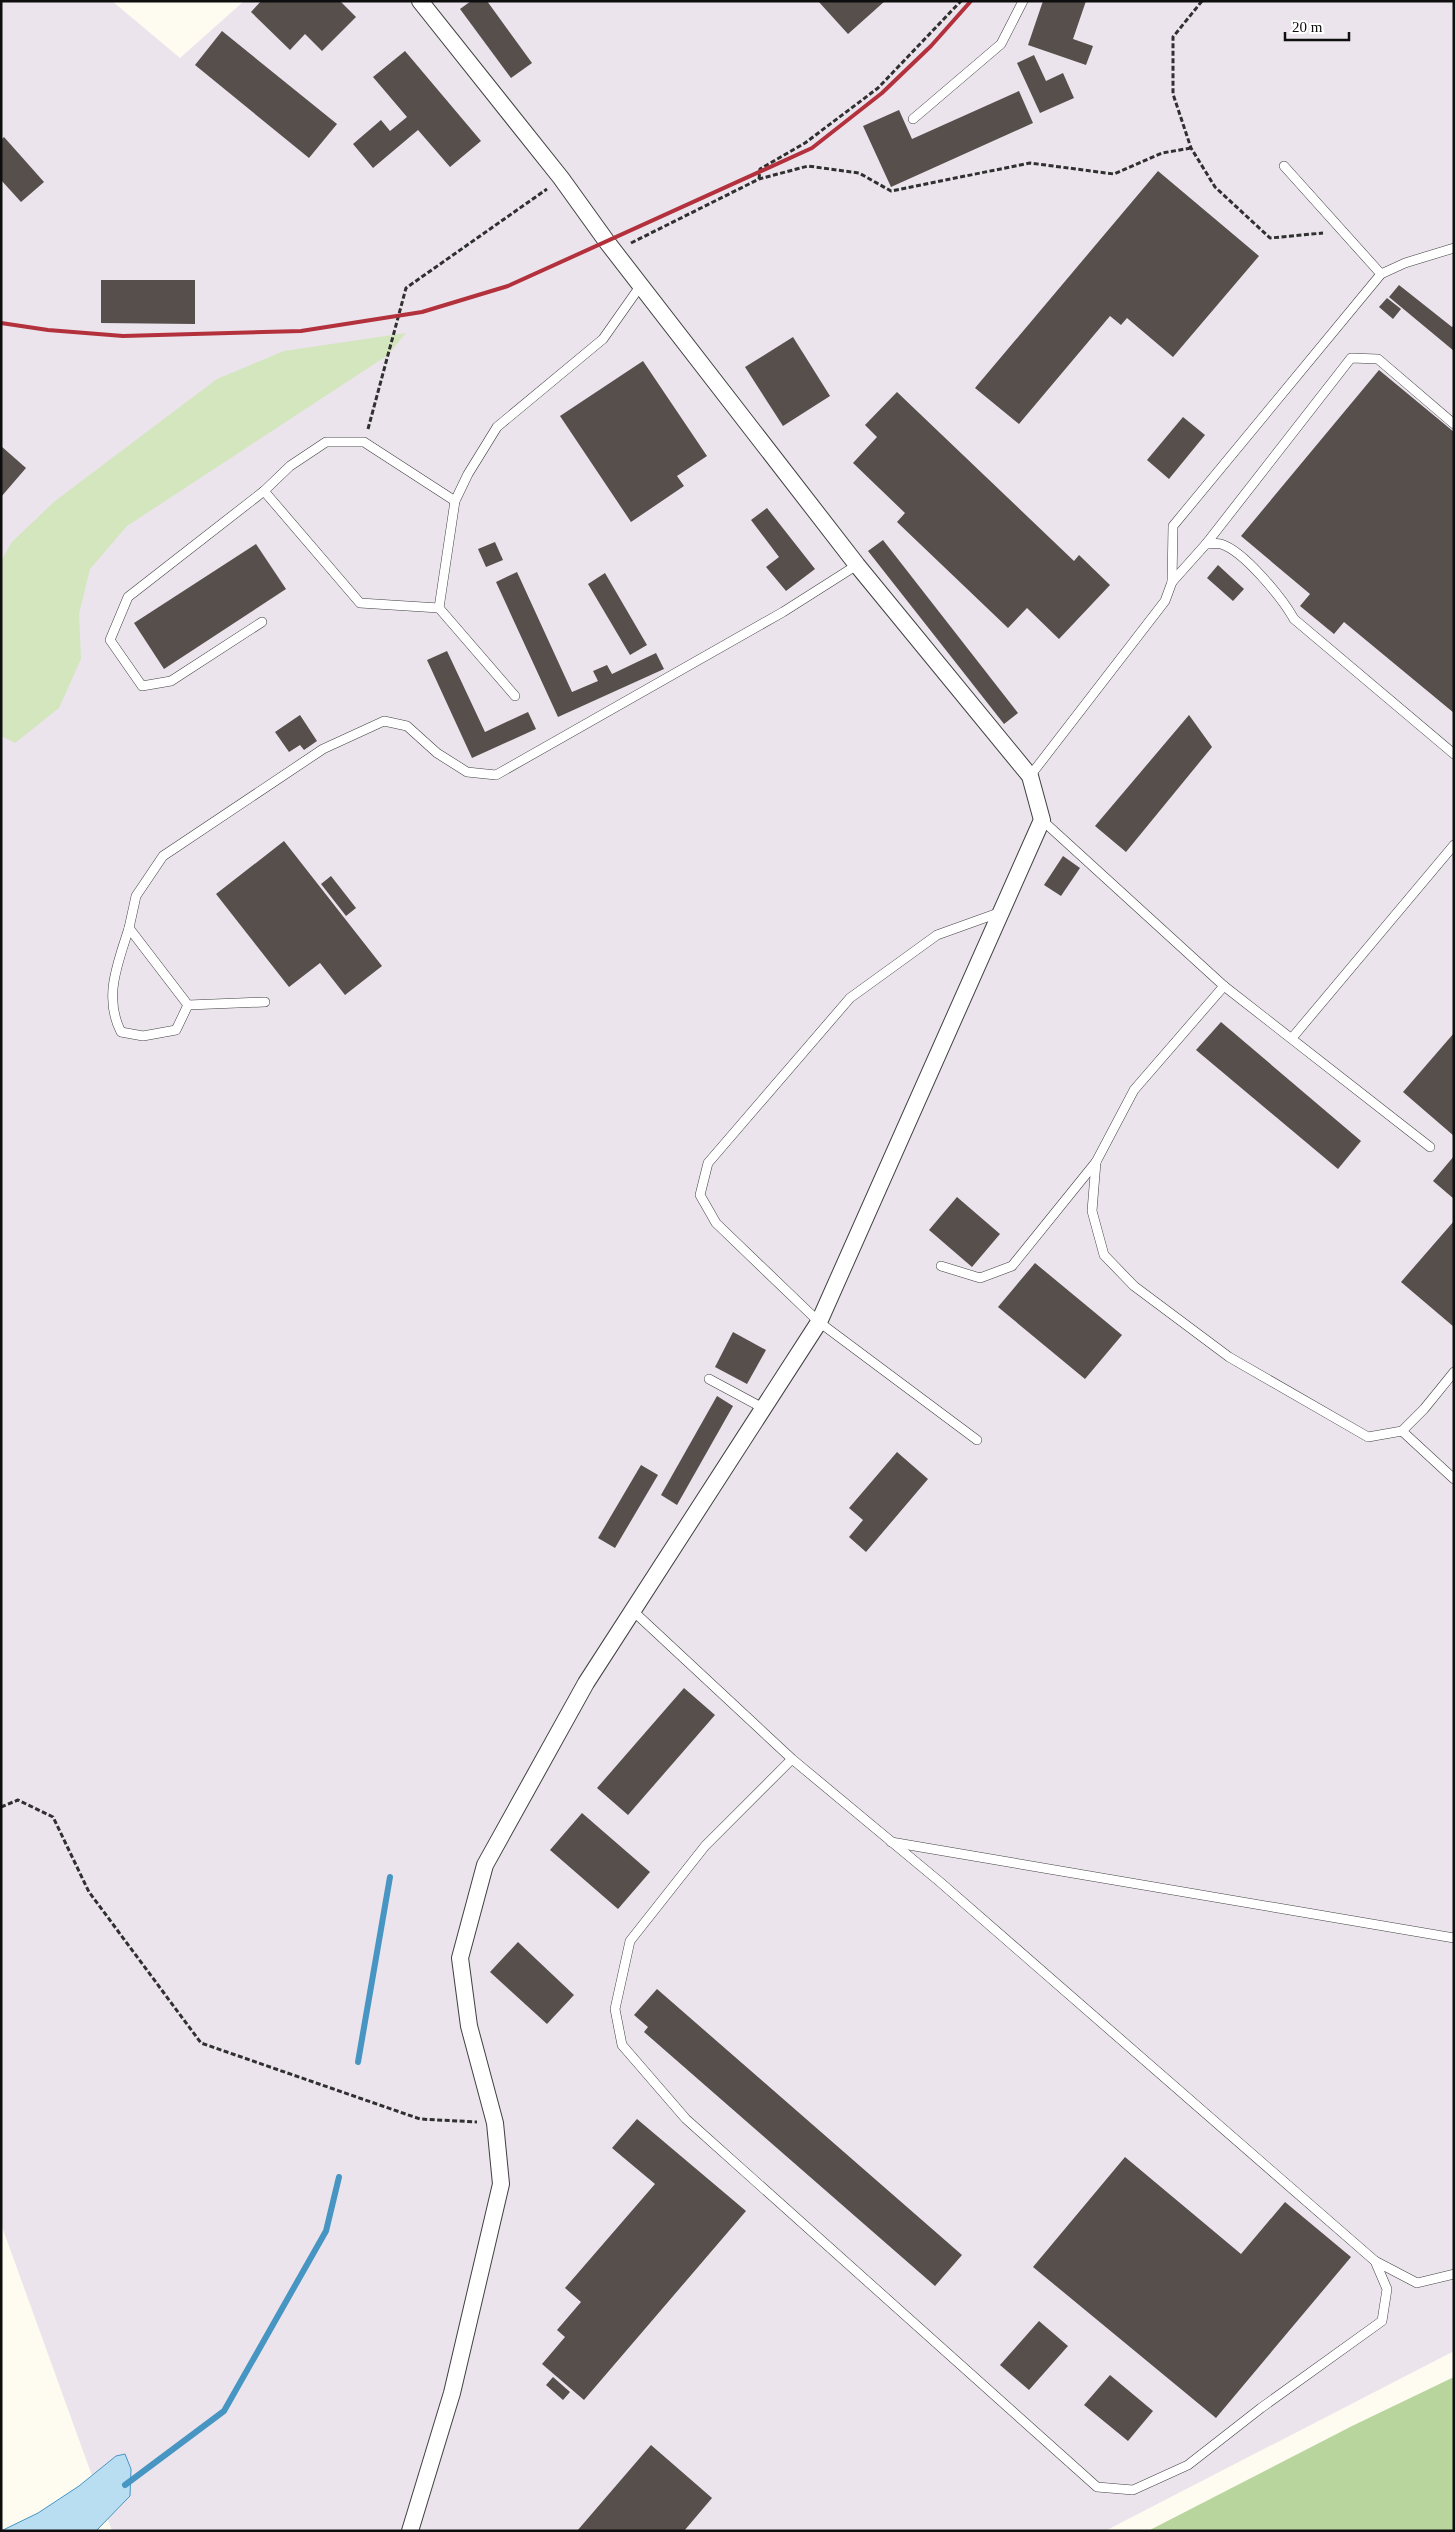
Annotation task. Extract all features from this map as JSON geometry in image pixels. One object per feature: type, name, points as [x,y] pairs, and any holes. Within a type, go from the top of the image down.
[{"type":"street","points":[[410,2531],[452,2393],[501,2184],[495,2124],[469,2026],[460,1958],[485,1864],[586,1683],[819,1322],[1042,820],[1030,776],[857,565],[561,178],[420,1]]},
{"type":"lane","points":[[913,119],[1001,44],[1023,1]]},
{"type":"lane","points":[[1284,166],[1381,274]]},
{"type":"lane","points":[[1030,776],[1165,601],[1172,582],[1173,526],[1381,274],[1405,263],[1454,248]]},
{"type":"lane","points":[[439,608],[455,500],[468,474],[497,427],[603,339],[642,285]]},
{"type":"lane","points":[[1172,582],[1206,544],[1350,358],[1378,359],[1454,424]]},
{"type":"lane","points":[[262,622],[170,681],[142,686],[110,640],[128,597],[264,491],[290,466],[326,442],[364,442],[455,500]]},
{"type":"lane","points":[[264,491],[360,603],[439,608],[514,696]]},
{"type":"lane","points":[[1206,544],[1220,544],[1236,551],[1283,600],[1294,619],[1454,754]]},
{"type":"lane","points":[[188,1005],[176,1030],[143,1036],[121,1032],[113,1016],[113,980],[129,928],[136,896],[163,856],[323,749],[384,721],[407,726],[437,753],[467,772],[496,775],[783,612],[857,565]]},
{"type":"lane","points":[[1042,820],[1224,986],[1430,1147]]},
{"type":"lane","points":[[1292,1038],[1454,845]]},
{"type":"lane","points":[[977,1440],[819,1322],[716,1223],[700,1195],[708,1163],[850,998],[937,935],[1001,912]]},
{"type":"lane","points":[[129,928],[188,1005]]},
{"type":"lane","points":[[941,1266],[980,1278],[1012,1266],[1096,1162],[1134,1090],[1224,986]]},
{"type":"lane","points":[[188,1005],[265,1002]]},
{"type":"lane","points":[[1096,1162],[1092,1211],[1104,1256],[1134,1286],[1229,1357],[1368,1436],[1402,1430],[1424,1409],[1454,1372]]},
{"type":"lane","points":[[709,1379],[763,1408]]},
{"type":"lane","points":[[1402,1430],[1454,1479]]},
{"type":"lane","points":[[632,1610],[792,1758],[1375,2261],[1417,2283],[1454,2274]]},
{"type":"lane","points":[[792,1758],[705,1846],[630,1941],[615,2009],[622,2045],[686,2119],[1098,2487],[1133,2490],[1188,2465],[1261,2408],[1382,2321],[1387,2289],[1375,2261]]},
{"type":"lane","points":[[891,1842],[1454,1938]]},
{"type":"path","points":[[759,179],[760,169],[806,143],[878,88],[961,1]]},
{"type":"path","points":[[1202,1],[1173,37],[1173,94],[1191,148],[1215,187],[1270,238],[1341,231]]},
{"type":"path","points":[[615,251],[759,179],[808,166],[859,172],[891,191],[1030,163],[1114,174],[1162,153],[1191,148]]},
{"type":"path","points":[[364,442],[406,288],[561,178]]},
{"type":"path","points":[[1,1807],[18,1800],[53,1817],[89,1892],[201,2043],[420,2119],[495,2124]]},
{"type":"shaded area","points":[[1,1],[112,1],[180,58],[244,1],[1454,1],[1454,2351],[1105,2531],[112,2531],[1,2224]]},
{"type":"green space","points":[[406,333],[388,355],[127,526],[90,569],[79,614],[81,659],[59,708],[15,743],[1,736],[1,561],[12,542],[55,501],[217,379],[284,351]]},
{"type":"green space","points":[[1454,2377],[1454,2531],[1148,2531],[1352,2426]]},
{"type":"water","points":[[125,2454],[131,2469],[130,2496],[96,2531],[1,2531],[38,2513],[79,2486],[116,2456]]},
{"type":"building","points":[[261,1],[340,1],[356,17],[322,51],[305,34],[290,50],[251,12]]},
{"type":"building","points":[[471,1],[487,1],[532,63],[511,78],[460,9]]},
{"type":"building","points":[[818,1],[885,1],[848,34]]},
{"type":"building","points":[[1043,1],[1086,1],[1073,39],[1093,46],[1086,65],[1028,45]]},
{"type":"building","points":[[222,31],[337,124],[309,158],[195,65]]},
{"type":"building","points":[[405,51],[481,141],[450,167],[418,130],[373,168],[353,144],[381,120],[390,131],[407,117],[373,77]]},
{"type":"building","points":[[1034,55],[1046,81],[1063,73],[1074,98],[1040,113],[1017,63]]},
{"type":"building","points":[[1019,91],[1033,123],[891,187],[863,126],[899,110],[912,139]]},
{"type":"building","points":[[4,137],[44,182],[21,202],[1,180],[1,140]]},
{"type":"building","points":[[1158,171],[1259,256],[1173,357],[1127,318],[1121,325],[1110,316],[1019,424],[975,388]]},
{"type":"building","points":[[101,280],[195,280],[195,324],[101,323]]},
{"type":"building","points":[[1399,285],[1452,327],[1454,325],[1454,351],[1389,297]]},
{"type":"building","points":[[1387,298],[1401,309],[1393,319],[1379,307]]},
{"type":"building","points":[[793,337],[830,396],[783,426],[745,367]]},
{"type":"building","points":[[643,361],[707,456],[677,476],[684,486],[631,522],[560,416]]},
{"type":"building","points":[[1379,370],[1454,432],[1454,713],[1344,622],[1334,634],[1300,606],[1310,594],[1241,536]]},
{"type":"building","points":[[897,392],[1074,561],[1079,555],[1110,585],[1059,639],[1027,608],[1008,628],[897,522],[905,513],[853,463],[877,437],[865,425]]},
{"type":"building","points":[[1183,417],[1205,435],[1169,479],[1147,460]]},
{"type":"building","points":[[1,446],[26,468],[1,497]]},
{"type":"building","points":[[767,508],[815,569],[786,591],[766,567],[779,557],[751,520]]},
{"type":"building","points":[[883,540],[1018,713],[1004,724],[868,551]]},
{"type":"building","points":[[495,542],[503,560],[486,567],[478,549]]},
{"type":"building","points":[[256,544],[286,589],[164,669],[134,623]]},
{"type":"building","points":[[1218,565],[1244,589],[1233,601],[1207,578]]},
{"type":"building","points":[[517,572],[572,692],[598,681],[593,671],[607,665],[612,674],[656,653],[664,669],[558,717],[496,582]]},
{"type":"building","points":[[605,573],[647,645],[630,655],[588,584]]},
{"type":"building","points":[[447,651],[485,732],[528,712],[536,729],[472,758],[427,660]]},
{"type":"building","points":[[300,715],[317,741],[304,750],[300,745],[289,752],[275,732]]},
{"type":"building","points":[[1189,715],[1212,747],[1126,852],[1095,826]]},
{"type":"building","points":[[284,841],[382,966],[345,995],[320,963],[289,987],[216,894]]},
{"type":"building","points":[[1063,856],[1080,868],[1061,896],[1044,885]]},
{"type":"building","points":[[331,876],[356,908],[346,916],[321,884]]},
{"type":"building","points":[[1221,1022],[1361,1141],[1338,1169],[1196,1050]]},
{"type":"building","points":[[1454,1033],[1454,1136],[1403,1092]]},
{"type":"building","points":[[1454,1156],[1454,1199],[1433,1181]]},
{"type":"building","points":[[957,1197],[1000,1234],[972,1267],[929,1230]]},
{"type":"building","points":[[1454,1221],[1454,1327],[1401,1282]]},
{"type":"building","points":[[1035,1263],[1122,1335],[1085,1379],[998,1307]]},
{"type":"building","points":[[733,1332],[766,1350],[747,1384],[715,1367]]},
{"type":"building","points":[[717,1396],[733,1406],[677,1505],[661,1495]]},
{"type":"building","points":[[897,1452],[928,1479],[866,1552],[849,1537],[863,1520],[849,1508]]},
{"type":"building","points":[[641,1465],[658,1475],[615,1548],[598,1538]]},
{"type":"building","points":[[684,1688],[715,1715],[628,1815],[597,1788]]},
{"type":"building","points":[[582,1813],[650,1872],[618,1909],[550,1850]]},
{"type":"building","points":[[518,1942],[574,1995],[547,2024],[490,1972]]},
{"type":"building","points":[[657,1989],[962,2255],[935,2286],[644,2032],[648,2027],[634,2015]]},
{"type":"building","points":[[637,2119],[746,2211],[584,2400],[542,2364],[565,2337],[557,2330],[581,2302],[565,2288],[655,2184],[612,2148]]},
{"type":"building","points":[[1125,2157],[1241,2254],[1285,2202],[1351,2257],[1216,2418],[1033,2267]]},
{"type":"building","points":[[1039,2321],[1068,2346],[1029,2390],[1000,2365]]},
{"type":"building","points":[[1110,2375],[1153,2411],[1128,2441],[1084,2405]]},
{"type":"building","points":[[553,2377],[570,2392],[563,2400],[546,2385]]},
{"type":"building","points":[[651,2445],[712,2498],[684,2531],[577,2531]]},
{"type":"waterway","points":[[358,2062],[390,1877]]},
{"type":"waterway","points":[[125,2485],[224,2411],[326,2231],[339,2177]]},
{"type":"railway","points":[[1,323],[48,330],[123,336],[301,331],[422,312],[508,286],[812,148],[882,93],[931,46],[971,1]]}]
